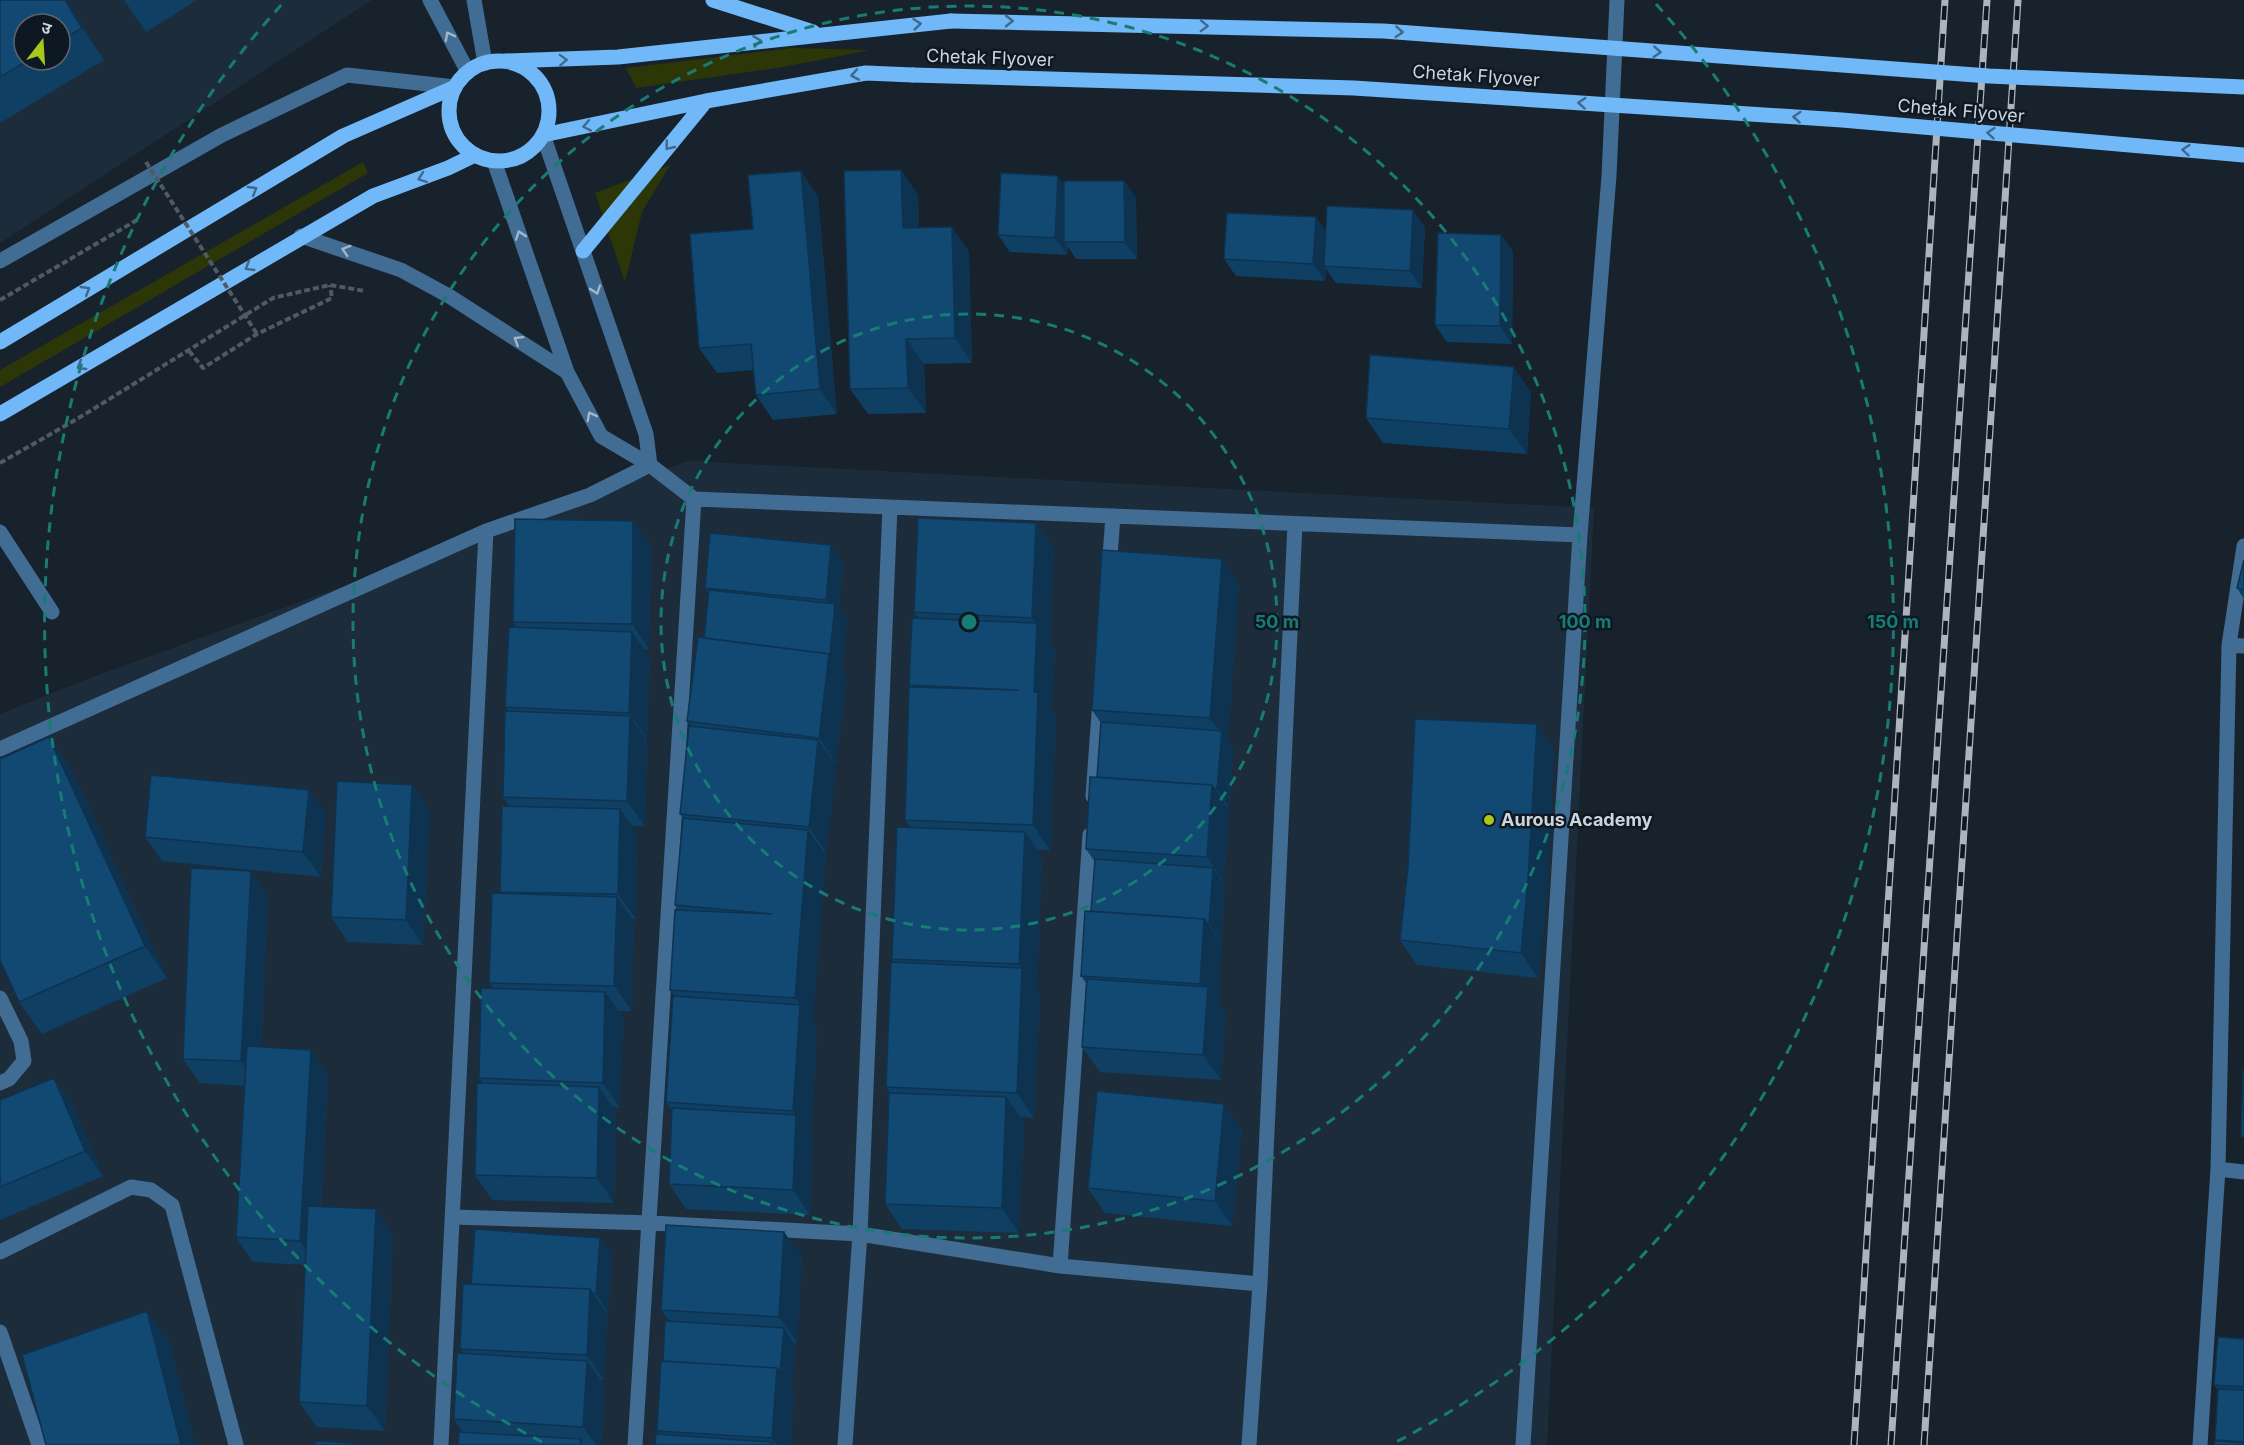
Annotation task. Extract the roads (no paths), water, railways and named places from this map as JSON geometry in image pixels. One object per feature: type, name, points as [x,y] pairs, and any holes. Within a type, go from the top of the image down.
[{"type":"main road","points":[[713,0],[818,34]]},
{"type":"main road","name":"Chetak Flyover","points":[[505,61],[618,57],[951,21],[1383,31],[1989,76],[2244,87]]},
{"type":"main road","points":[[505,61],[523,67],[539,80],[548,97],[550,117],[543,135],[531,150],[514,159],[494,161],[475,155],[460,140],[451,125],[449,106],[455,87],[468,72],[485,63],[505,61]]},
{"type":"main road","name":"Chetak Flyover","points":[[543,135],[706,101],[866,73],[1354,88],[1842,120],[2244,155]]},
{"type":"main road","points":[[0,342],[343,136],[455,87]]},
{"type":"main road","points":[[583,251],[706,101]]},
{"type":"main road","points":[[0,414],[373,196],[448,168],[475,155]]},
{"type":"street","points":[[430,0],[468,72]]},
{"type":"street","points":[[474,0],[485,63]]},
{"type":"street","points":[[1523,1445],[1580,535],[1609,176],[1617,0]]},
{"type":"street","points":[[0,261],[222,135],[347,75],[455,87]]},
{"type":"street","points":[[543,135],[646,434],[650,465]]},
{"type":"street","points":[[494,161],[567,372],[601,436],[650,465],[694,500],[1580,535]]},
{"type":"street","points":[[301,236],[401,270],[449,296],[567,372]]},
{"type":"street","points":[[0,749],[486,531],[590,495],[650,465]]},
{"type":"street","points":[[635,1445],[651,1223],[694,500]]},
{"type":"street","points":[[845,1445],[860,1234],[890,507]]},
{"type":"street","points":[[1108,588],[1113,516]]},
{"type":"street","points":[[1249,1445],[1260,1284],[1295,524]]},
{"type":"street","points":[[441,1445],[486,531]]},
{"type":"street","points":[[0,532],[52,612]]},
{"type":"street","points":[[2200,1445],[2218,1169],[2236,646],[2244,546]]},
{"type":"street","points":[[1060,1266],[1101,683]]},
{"type":"street","points":[[0,998],[21,1041],[24,1061],[9,1079],[0,1083]]},
{"type":"street","points":[[2218,1169],[2244,1172]]},
{"type":"street","points":[[0,1252],[131,1187],[151,1190],[172,1206],[236,1445]]},
{"type":"street","points":[[453,1217],[651,1223],[860,1234],[1060,1266],[1260,1284]]},
{"type":"street","points":[[0,1332],[39,1445]]},
{"type":"railway","points":[[1854,1445],[1945,0]]},
{"type":"railway","points":[[1891,1445],[1987,0]]},
{"type":"railway","points":[[1924,1445],[2018,0]]},
{"type":"place","name":"Aurous Academy","points":[[1489,820]]}]
